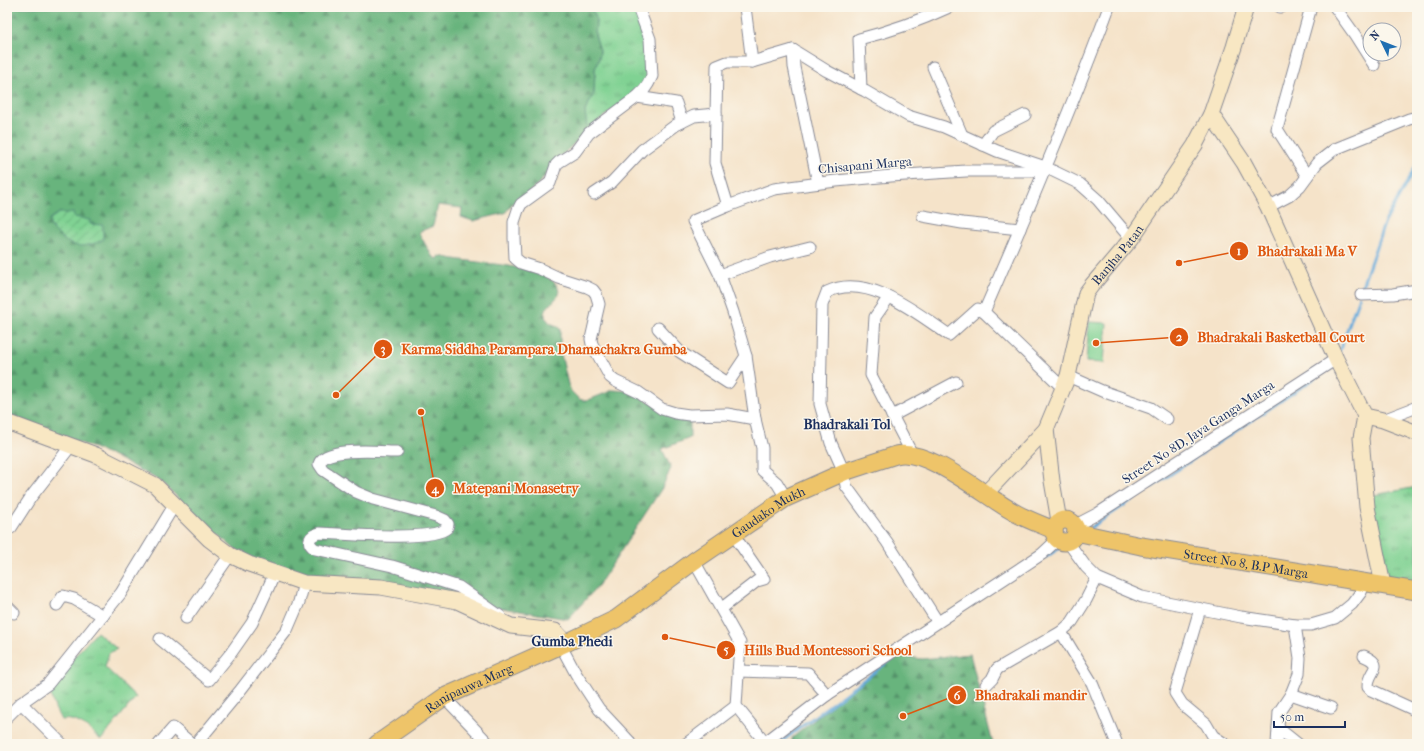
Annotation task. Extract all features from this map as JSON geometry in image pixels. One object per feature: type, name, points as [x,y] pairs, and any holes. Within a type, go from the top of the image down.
[{"type":"main road","name":"Banjha Patan","points":[[985,494],[1046,429],[1066,382],[1086,294],[1131,239],[1195,145],[1211,114],[1246,7]]},
{"type":"main road","points":[[1211,114],[1244,163],[1268,207],[1336,359],[1365,416],[1361,438],[1366,491],[1382,584]]},
{"type":"main road","points":[[1365,416],[1383,420],[1417,433]]},
{"type":"main road","points":[[7,422],[70,447],[96,455],[155,485],[209,539],[230,555],[274,573],[304,583],[381,587],[457,601],[511,626],[555,631],[563,645]]},
{"type":"main road","points":[[1046,429],[1052,481],[1065,532]]},
{"type":"main road","name":"Gaudako Mukh","points":[[563,645],[616,620],[694,561],[786,498],[844,472],[904,453],[912,454]]},
{"type":"main road","points":[[912,454],[944,468],[985,494]]},
{"type":"main road","name":"Street No 8, B.P Marga","points":[[985,494],[1013,512],[1065,532],[1417,591]]},
{"type":"main road","name":"Ranipauwa Marg","points":[[377,744],[444,697],[563,645]]},
{"type":"street","points":[[638,7],[650,39],[652,76],[644,90],[637,97],[589,132],[575,152],[556,165],[550,183],[521,204],[514,222],[515,258],[520,263],[540,269],[559,278],[593,290],[599,300],[599,304],[591,339],[592,344],[610,377],[615,381],[638,392],[662,409],[675,413],[694,416],[727,414],[756,419]]},
{"type":"street","points":[[745,7],[752,62]]},
{"type":"street","points":[[861,89],[859,39],[902,27],[949,7]]},
{"type":"street","points":[[984,312],[1020,229],[1110,7]]},
{"type":"street","points":[[1307,176],[1277,129],[1311,7]]},
{"type":"street","points":[[1335,7],[1374,65]]},
{"type":"street","points":[[793,50],[794,67],[818,183]]},
{"type":"street","points":[[728,206],[715,163],[717,66],[727,62],[752,62],[793,50],[827,71],[908,116],[944,127],[997,151],[1045,167],[1080,184],[1098,200],[1131,239]]},
{"type":"street","points":[[933,67],[962,135]]},
{"type":"street","points":[[637,97],[676,103],[682,122]]},
{"type":"street","points":[[594,194],[612,182],[642,150],[682,122],[694,116],[716,114]]},
{"type":"street","points":[[983,144],[993,131],[1025,115]]},
{"type":"street","points":[[1268,207],[1289,196],[1300,186],[1317,163],[1335,149],[1417,117]]},
{"type":"street","name":"Chisapani Marga","points":[[720,275],[693,221],[774,189],[890,176],[966,171],[1034,171],[1045,167]]},
{"type":"street","points":[[923,216],[962,223],[1020,229]]},
{"type":"street","points":[[786,498],[777,483],[762,470],[762,448],[746,356],[720,275],[770,257],[810,247]]},
{"type":"street","points":[[937,621],[887,542],[846,486],[844,472],[831,443],[820,404],[822,305],[827,292],[835,288],[857,287],[889,297],[949,335],[978,308],[1066,382],[1102,391],[1151,408],[1167,420]]},
{"type":"street","points":[[1361,295],[1393,294],[1417,290]]},
{"type":"street","points":[[889,297],[875,317],[871,375],[912,454]]},
{"type":"street","points":[[658,328],[680,352],[728,384],[746,356]]},
{"type":"street","name":"Street No 8D, Jaya Ganga Marga","points":[[764,743],[827,695],[937,621],[1042,554],[1065,532],[1097,514],[1336,359]]},
{"type":"street","points":[[892,416],[956,382]]},
{"type":"street","points":[[1383,420],[1417,407]]},
{"type":"street","points":[[10,528],[31,497],[70,447]]},
{"type":"street","points":[[397,452],[347,452],[333,454],[323,458],[319,464],[323,470],[356,492],[372,500],[436,516],[445,520],[448,524],[447,528],[441,532],[426,535],[373,536],[320,533],[314,534],[311,537],[309,544],[315,549],[392,566],[459,587],[488,607],[511,626]]},
{"type":"street","points":[[7,717],[21,703],[48,684],[122,593],[175,504]]},
{"type":"street","points":[[1065,532],[1086,567],[1097,578],[1142,597],[1200,609],[1296,625],[1311,625],[1335,618],[1352,604],[1361,592],[1365,582]]},
{"type":"street","points":[[722,608],[758,581],[764,579],[733,534]]},
{"type":"street","points":[[186,618],[230,555]]},
{"type":"street","points":[[694,561],[722,608],[740,643],[736,706],[764,743]]},
{"type":"street","points":[[160,639],[209,680],[231,653],[252,623],[274,573]]},
{"type":"street","points":[[986,685],[992,679],[997,669],[1061,632],[1072,622],[1086,600],[1097,578]]},
{"type":"street","points":[[196,744],[287,630],[299,602],[304,583]]},
{"type":"street","points":[[57,605],[63,596],[74,599],[102,616]]},
{"type":"street","points":[[1200,609],[1175,694],[1182,704],[1206,724],[1213,736],[1225,744]]},
{"type":"street","points":[[1278,744],[1279,712],[1291,694],[1299,674],[1300,658],[1296,625]]},
{"type":"street","points":[[1061,632],[1092,683],[1117,744]]},
{"type":"street","points":[[563,645],[576,674],[599,709],[629,741],[630,744]]},
{"type":"street","points":[[1364,656],[1373,660],[1375,663],[1375,667],[1368,682],[1368,687],[1371,690],[1417,712]]},
{"type":"street","points":[[738,671],[808,673],[827,695]]},
{"type":"street","points":[[1291,694],[1331,708]]},
{"type":"street","points":[[444,697],[489,744]]},
{"type":"street","points":[[21,703],[62,744]]},
{"type":"street","points":[[686,744],[736,706]]},
{"type":"street","points":[[159,744],[173,728],[192,744]]},
{"type":"street","points":[[1278,728],[1298,744]]},
{"type":"green space","points":[[7,7],[589,7],[596,18],[595,35],[600,50],[595,69],[594,93],[585,111],[587,126],[585,133],[561,156],[543,179],[523,198],[513,203],[505,213],[473,221],[461,217],[462,208],[438,205],[433,226],[419,233],[432,256],[435,258],[438,259],[439,256],[458,260],[504,265],[532,271],[544,275],[553,281],[558,288],[559,295],[546,309],[545,317],[550,323],[560,329],[560,350],[568,384],[571,391],[579,399],[586,401],[613,390],[627,391],[690,420],[690,438],[662,449],[671,468],[662,488],[598,586],[568,619],[376,587],[307,581],[244,558],[160,481],[112,455],[7,415]]},
{"type":"green space","points":[[589,7],[636,7],[647,39],[650,73],[644,87],[586,130],[585,111],[594,93],[595,69],[600,50],[595,35],[595,14]]},
{"type":"green space","points":[[59,213],[73,213],[74,217],[90,220],[90,224],[103,225],[103,240],[80,246],[68,242],[62,238],[50,225],[50,219]]},
{"type":"green space","points":[[1089,322],[1107,323],[1104,363],[1086,362]]},
{"type":"green space","points":[[1417,487],[1417,584],[1387,580],[1369,496]]},
{"type":"green space","points":[[97,632],[117,649],[109,653],[105,667],[136,697],[101,740],[88,728],[78,722],[73,720],[61,720],[51,694],[52,688],[62,672]]},
{"type":"green space","points":[[970,654],[993,744],[792,744],[792,738],[894,655],[922,659]]},
{"type":"waterway","points":[[1360,292],[1384,224],[1417,164]]},
{"type":"waterway","points":[[1339,352],[1359,297]]},
{"type":"waterway","points":[[1090,528],[1315,378]]},
{"type":"waterway","points":[[1046,557],[1067,543]]},
{"type":"waterway","points":[[778,744],[893,658]]},
{"type":"place","name":"Bhadrakali Ma V","points":[[1179,263]]},
{"type":"place","name":"Bhadrakali Basketball Court","points":[[1096,343]]},
{"type":"place","name":"Karma Siddha Parampara Dhamachakra Gumba","points":[[336,395]]},
{"type":"place","name":"Matepani Monasetry","points":[[421,412]]},
{"type":"place","name":"Hills Bud Montessori School","points":[[665,637]]},
{"type":"place","name":"Bhadrakali mandir","points":[[903,716]]},
{"type":"district","name":"Bhadrakali Tol","points":[[847,424]]},
{"type":"district","name":"Gumba Phedi","points":[[572,641]]}]
